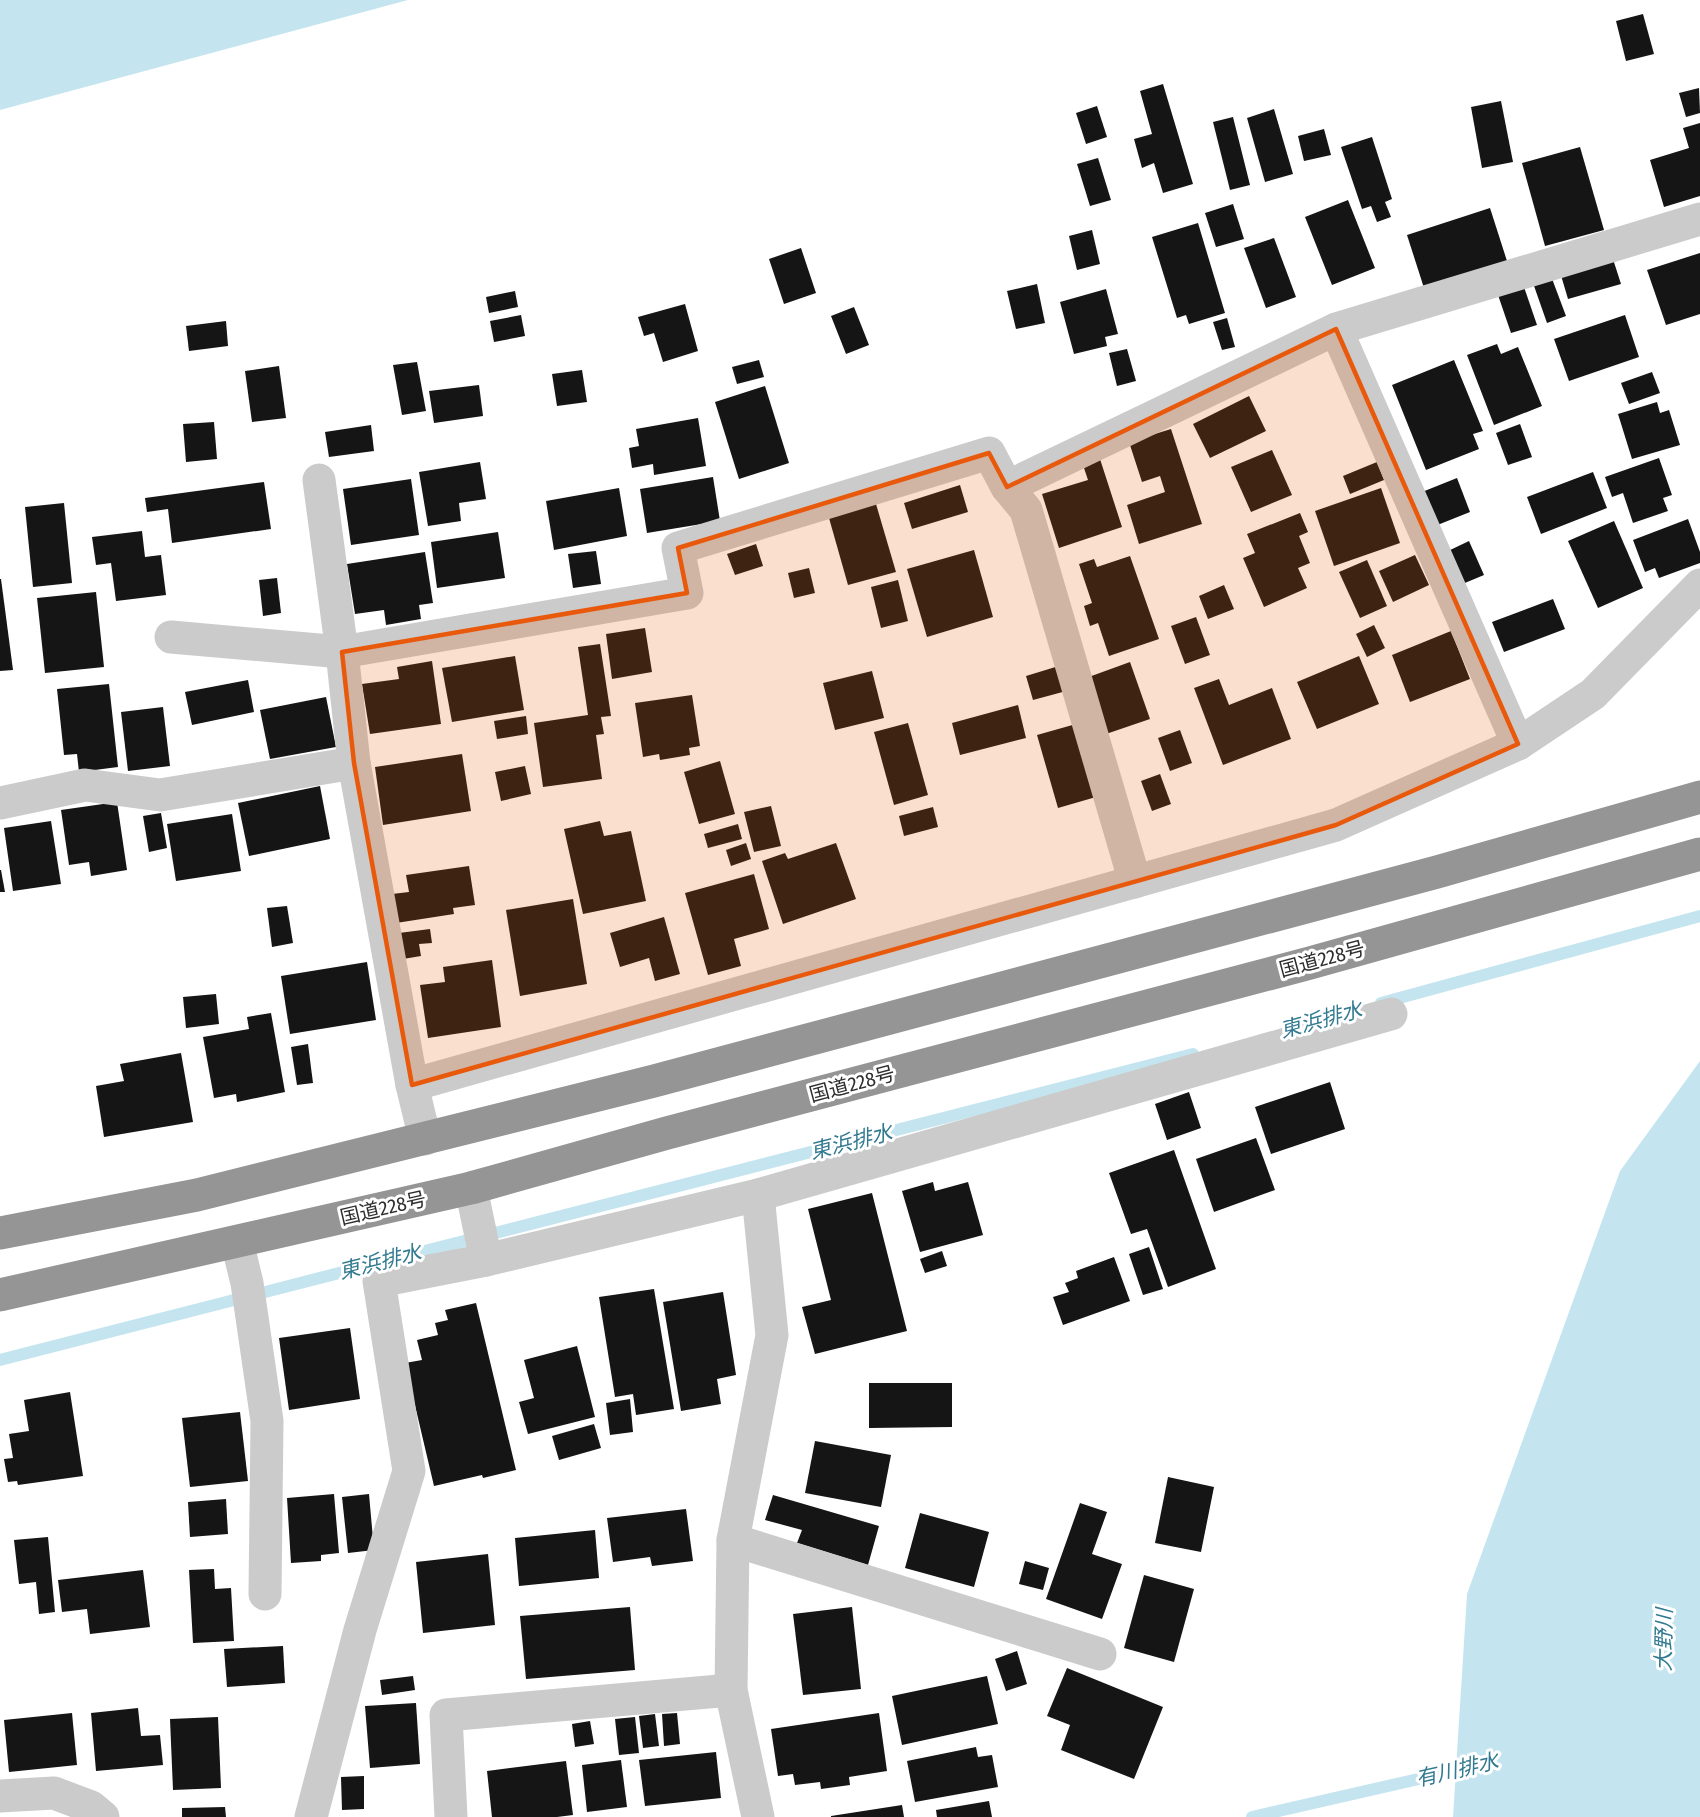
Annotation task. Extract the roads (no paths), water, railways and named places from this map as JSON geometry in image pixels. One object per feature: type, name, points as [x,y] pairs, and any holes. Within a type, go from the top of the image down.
[{"type":"highway","points":[[0,1233],[197,1195],[666,1078],[1426,875],[1700,797]]},
{"type":"highway","name":"国道228号","points":[[0,1295],[471,1188],[667,1133],[1310,963],[1700,854]]},
{"type":"street","points":[[1007,487],[1336,329],[1700,219]]},
{"type":"street","points":[[1336,329],[1518,744]]},
{"type":"street","points":[[171,637],[342,652],[687,593],[678,548],[988,453],[1007,487],[1026,510],[1135,882]]},
{"type":"street","points":[[319,480],[354,764],[412,1085],[425,1139]]},
{"type":"street","points":[[412,1085],[1336,825],[1518,744],[1593,694],[1700,585]]},
{"type":"street","points":[[0,803],[85,785],[160,795],[354,764]]},
{"type":"street","points":[[311,1817],[360,1630],[409,1471],[379,1281],[486,1260],[758,1195],[1391,1014]]},
{"type":"street","points":[[471,1188],[486,1260]]},
{"type":"street","points":[[758,1195],[772,1335],[733,1540],[731,1690],[758,1817]]},
{"type":"street","points":[[237,1242],[247,1283],[267,1421],[265,1594]]},
{"type":"street","points":[[733,1540],[1100,1654]]},
{"type":"street","points":[[451,1817],[446,1715],[731,1690]]},
{"type":"street","points":[[0,1797],[54,1793],[91,1807],[103,1817]]},
{"type":"water","points":[[0,0],[408,0],[0,110]]},
{"type":"water","name":"大野川","points":[[1700,1061],[1700,1817],[1453,1817],[1467,1594],[1620,1171]]},
{"type":"waterway","name":"東浜排水","points":[[1381,1003],[1700,916]]},
{"type":"waterway","name":"東浜排水","points":[[0,1360],[1193,1054]]},
{"type":"waterway","name":"有川排水","points":[[1252,1817],[1471,1767]]}]
